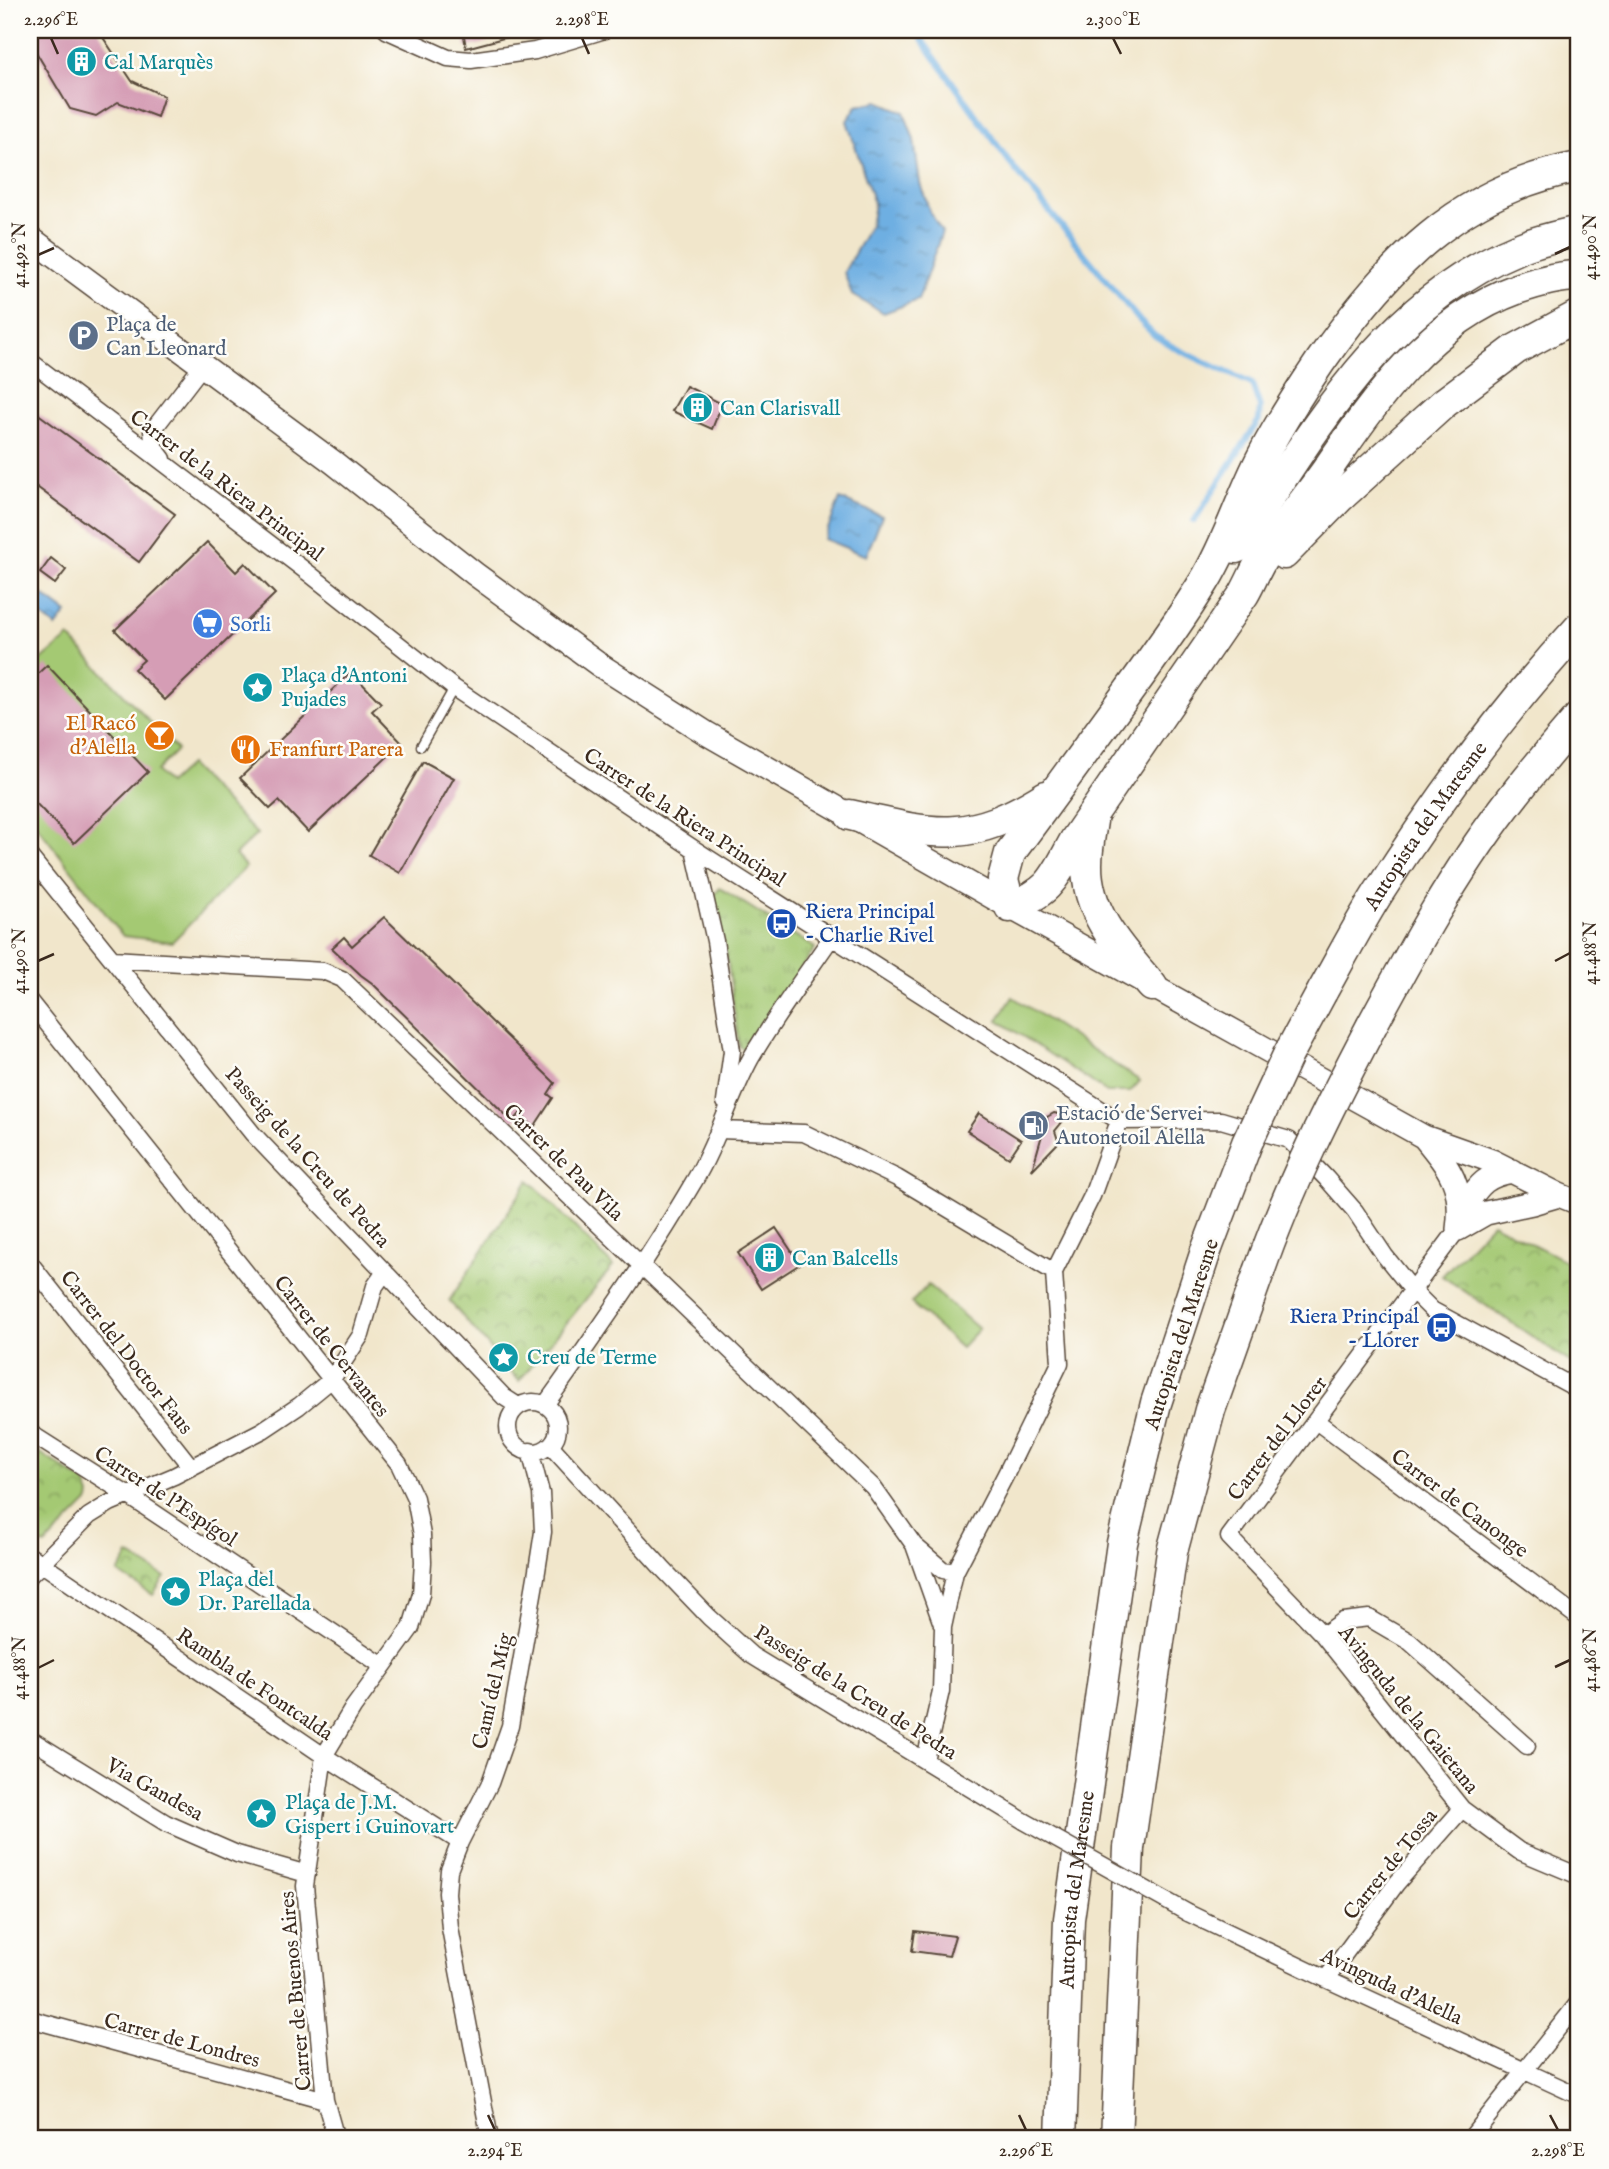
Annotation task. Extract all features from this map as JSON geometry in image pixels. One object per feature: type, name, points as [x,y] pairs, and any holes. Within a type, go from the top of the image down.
[{"type":"highway","points":[[1579,167],[1529,180],[1496,193],[1471,207],[1422,243],[1352,316],[1275,431],[1205,580],[1160,647],[1010,853],[1003,879],[1010,907],[1033,898],[1053,881],[1074,840],[1244,594],[1262,557],[1365,414],[1419,351],[1446,328],[1504,294],[1557,278],[1579,276]]},
{"type":"highway","points":[[1205,580],[1231,555],[1360,368],[1401,324],[1462,277],[1492,260],[1519,248],[1579,231]]},
{"type":"highway","points":[[1244,594],[1339,497],[1444,403],[1516,349],[1579,315]]},
{"type":"highway","name":"Autopista del Maresme","points":[[1061,2139],[1069,1919],[1122,1543],[1156,1403],[1206,1251],[1247,1143],[1288,1055],[1377,896],[1436,807],[1483,744],[1579,628]]},
{"type":"highway","points":[[1116,2139],[1129,1848],[1172,1552],[1210,1410],[1269,1244],[1310,1146],[1372,1025],[1418,940],[1468,861],[1504,808],[1579,717]]},
{"type":"highway","points":[[850,815],[922,831],[950,833],[983,828],[1023,810],[1058,788]]},
{"type":"highway","points":[[1093,815],[1087,866],[1091,894],[1100,919],[1123,953],[1152,986]]},
{"type":"main road","points":[[30,238],[332,462],[475,574],[598,664],[706,733],[1010,907],[1424,1137],[1569,1199]]},
{"type":"main road","points":[[1424,1137],[1457,1185],[1459,1221]]},
{"type":"main road","points":[[1486,1213],[1500,1195],[1500,1169]]},
{"type":"main road","points":[[1459,1221],[1481,1182],[1500,1169]]},
{"type":"main road","points":[[1459,1221],[1532,1203],[1569,1199]]},
{"type":"street","points":[[386,30],[448,58],[471,60],[535,51],[605,30]]},
{"type":"street","name":"Carrer de la Riera Principal","points":[[30,361],[311,575],[454,688],[694,849],[1119,1121]]},
{"type":"street","points":[[169,467],[154,447],[152,431],[202,366]]},
{"type":"street","points":[[114,425],[152,431]]},
{"type":"street","points":[[694,849],[715,941],[732,1051],[724,1114]]},
{"type":"street","name":"Passeig de la Creu de Pedra","points":[[30,857],[253,1134],[504,1397],[518,1406]]},
{"type":"street","points":[[545,1405],[641,1266],[695,1181],[752,1057],[831,938]]},
{"type":"street","name":"Carrer de Pau Vila","points":[[112,959],[323,971],[342,979],[873,1487],[914,1545],[943,1570],[955,1572]]},
{"type":"street","name":"Carrer de Cervantes","points":[[30,1002],[399,1464],[415,1498],[422,1535],[423,1562],[421,1594],[411,1628],[324,1756]]},
{"type":"street","points":[[732,1051],[752,1057]]},
{"type":"street","points":[[925,1760],[941,1691],[943,1627],[955,1572],[1060,1363],[1054,1272],[1092,1196],[1119,1121],[1221,1120],[1289,1140],[1354,1211],[1385,1256],[1432,1310],[1579,1390]]},
{"type":"street","points":[[719,1130],[804,1133],[897,1178],[1054,1272]]},
{"type":"street","name":"Carrer del Llorer","points":[[1229,1537],[1414,1292],[1459,1221]]},
{"type":"street","name":"Carrer del Doctor Faus","points":[[30,1263],[191,1466]]},
{"type":"street","points":[[34,1565],[89,1516],[110,1503],[152,1487],[263,1430],[299,1406],[332,1378],[360,1335],[375,1286],[385,1272]]},
{"type":"street","points":[[528,1402],[545,1405],[556,1416],[557,1433],[550,1445],[542,1449],[522,1449],[514,1443],[509,1432],[508,1423],[512,1413],[518,1406],[528,1402]]},
{"type":"street","name":"Carrer de Canonge","points":[[1316,1421],[1579,1618]]},
{"type":"street","name":"Carrer de l'Espígol","points":[[30,1433],[383,1666]]},
{"type":"street","name":"Passeig de la Creu de Pedra","points":[[550,1445],[681,1588],[751,1655],[1024,1821],[1188,1913]]},
{"type":"street","name":"Camí del Mig","points":[[490,2139],[450,1928],[447,1893],[449,1870],[490,1783],[510,1726],[543,1532],[541,1493],[530,1451]]},
{"type":"street","name":"Avinguda de la Gaietana","points":[[1229,1537],[1323,1635],[1462,1809],[1518,1851],[1579,1876]]},
{"type":"street","name":"Carrer de Pau Vila","points":[[914,1545],[943,1627]]},
{"type":"street","name":"Rambla de Fontcalda","points":[[34,1565],[460,1842]]},
{"type":"street","points":[[1323,1635],[1343,1621],[1369,1618],[1410,1642],[1527,1746]]},
{"type":"street","name":"Via Gandesa","points":[[30,1739],[166,1824],[237,1854],[307,1874]]},
{"type":"street","name":"Carrer de Buenos Aires","points":[[324,1756],[305,1886],[325,2100],[336,2139]]},
{"type":"street","name":"Carrer de Tossa","points":[[1326,1979],[1396,1884],[1462,1809]]},
{"type":"street","name":"Avinguda d'Alella","points":[[1188,1913],[1579,2096]]},
{"type":"street","points":[[1470,2139],[1579,2002]]},
{"type":"street","name":"Carrer de Londres","points":[[30,2019],[325,2100]]},
{"type":"lane","points":[[421,746],[454,688]]},
{"type":"green space","points":[[69,637],[177,750],[156,771],[168,784],[189,765],[257,834],[235,855],[246,867],[172,942],[123,936],[30,817],[30,670]]},
{"type":"green space","points":[[720,888],[815,948],[747,1049],[739,1047],[728,963],[714,906],[715,894]]},
{"type":"green space","points":[[1013,997],[1140,1081],[1130,1092],[1107,1092],[998,1020]]},
{"type":"green space","points":[[529,1180],[613,1266],[519,1381],[449,1301]]},
{"type":"green space","points":[[1492,1223],[1579,1268],[1579,1368],[1442,1276]]},
{"type":"green space","points":[[928,1285],[979,1329],[961,1348],[911,1303]]},
{"type":"green space","points":[[30,1446],[85,1483],[90,1495],[89,1501],[45,1545],[30,1541]]},
{"type":"green space","points":[[129,1555],[165,1577],[153,1595],[118,1573]]},
{"type":"water","points":[[878,101],[904,112],[914,140],[920,183],[930,212],[942,232],[918,300],[884,313],[852,295],[844,272],[870,226],[874,204],[847,121],[857,106]]},
{"type":"water","points":[[840,499],[882,516],[866,556],[824,539]]},
{"type":"water","points":[[39,592],[67,613],[56,627],[30,607],[30,596],[34,599]]},
{"type":"building","name":"Cal Marquès","points":[[30,30],[98,30],[132,81],[164,96],[157,117],[118,102],[96,116],[70,109],[30,42]]},
{"type":"building","points":[[463,30],[514,30],[515,35],[466,48]]},
{"type":"building","name":"Can Clarisvall","points":[[686,386],[722,404],[712,429],[672,411]]},
{"type":"building","points":[[30,408],[175,514],[139,562],[30,482]]},
{"type":"building","points":[[207,542],[236,572],[245,563],[275,594],[165,700],[134,669],[144,660],[115,630]]},
{"type":"building","points":[[51,558],[66,570],[55,584],[40,573]]},
{"type":"building","points":[[47,665],[148,772],[74,843],[30,797],[30,681]]},
{"type":"building","points":[[351,672],[381,703],[372,711],[402,743],[308,832],[279,801],[270,809],[240,778]]},
{"type":"building","points":[[423,761],[454,778],[400,873],[369,855]]},
{"type":"building","points":[[384,917],[555,1083],[548,1094],[553,1098],[534,1127],[520,1114],[513,1122],[372,983],[332,948],[344,937],[352,946]]},
{"type":"building","points":[[979,1113],[1021,1140],[1009,1158],[967,1131]]},
{"type":"building","points":[[1054,1113],[1063,1121],[1055,1131],[1057,1144],[1032,1170],[1042,1135],[1048,1129],[1047,1117]]},
{"type":"building","name":"Can Balcells","points":[[776,1228],[800,1264],[761,1289],[738,1253]]},
{"type":"building","points":[[915,1931],[955,1936],[949,1956],[912,1951]]},
{"type":"waterway","points":[[915,30],[1013,167],[1139,320],[1155,336],[1175,348],[1252,384],[1260,407],[1259,420],[1194,521]]},
{"type":"place","name":"Cal Marquès","points":[[81,62]]},
{"type":"place","name":"Plaça de Can Lleonard","points":[[83,336]]},
{"type":"place","name":"Can Clarisvall","points":[[697,408]]},
{"type":"place","name":"Sorli","points":[[207,624]]},
{"type":"place","name":"Plaça d'Antoni Pujades","points":[[258,687]]},
{"type":"place","name":"El Racó d'Alella","points":[[159,735]]},
{"type":"place","name":"Franfurt Parera","points":[[246,749]]},
{"type":"place","name":"Riera Principal - Charlie Rivel","points":[[782,923]]},
{"type":"place","name":"Estació de Servei Autonetoil Alella","points":[[1033,1125]]},
{"type":"place","name":"Can Balcells","points":[[769,1258]]},
{"type":"place","name":"Riera Principal - Llorer","points":[[1442,1328]]},
{"type":"place","name":"Creu de Terme","points":[[504,1357]]},
{"type":"place","name":"Plaça del Dr. Parellada","points":[[175,1591]]},
{"type":"place","name":"Plaça de J.M. Gispert i Guinovart","points":[[262,1814]]}]
